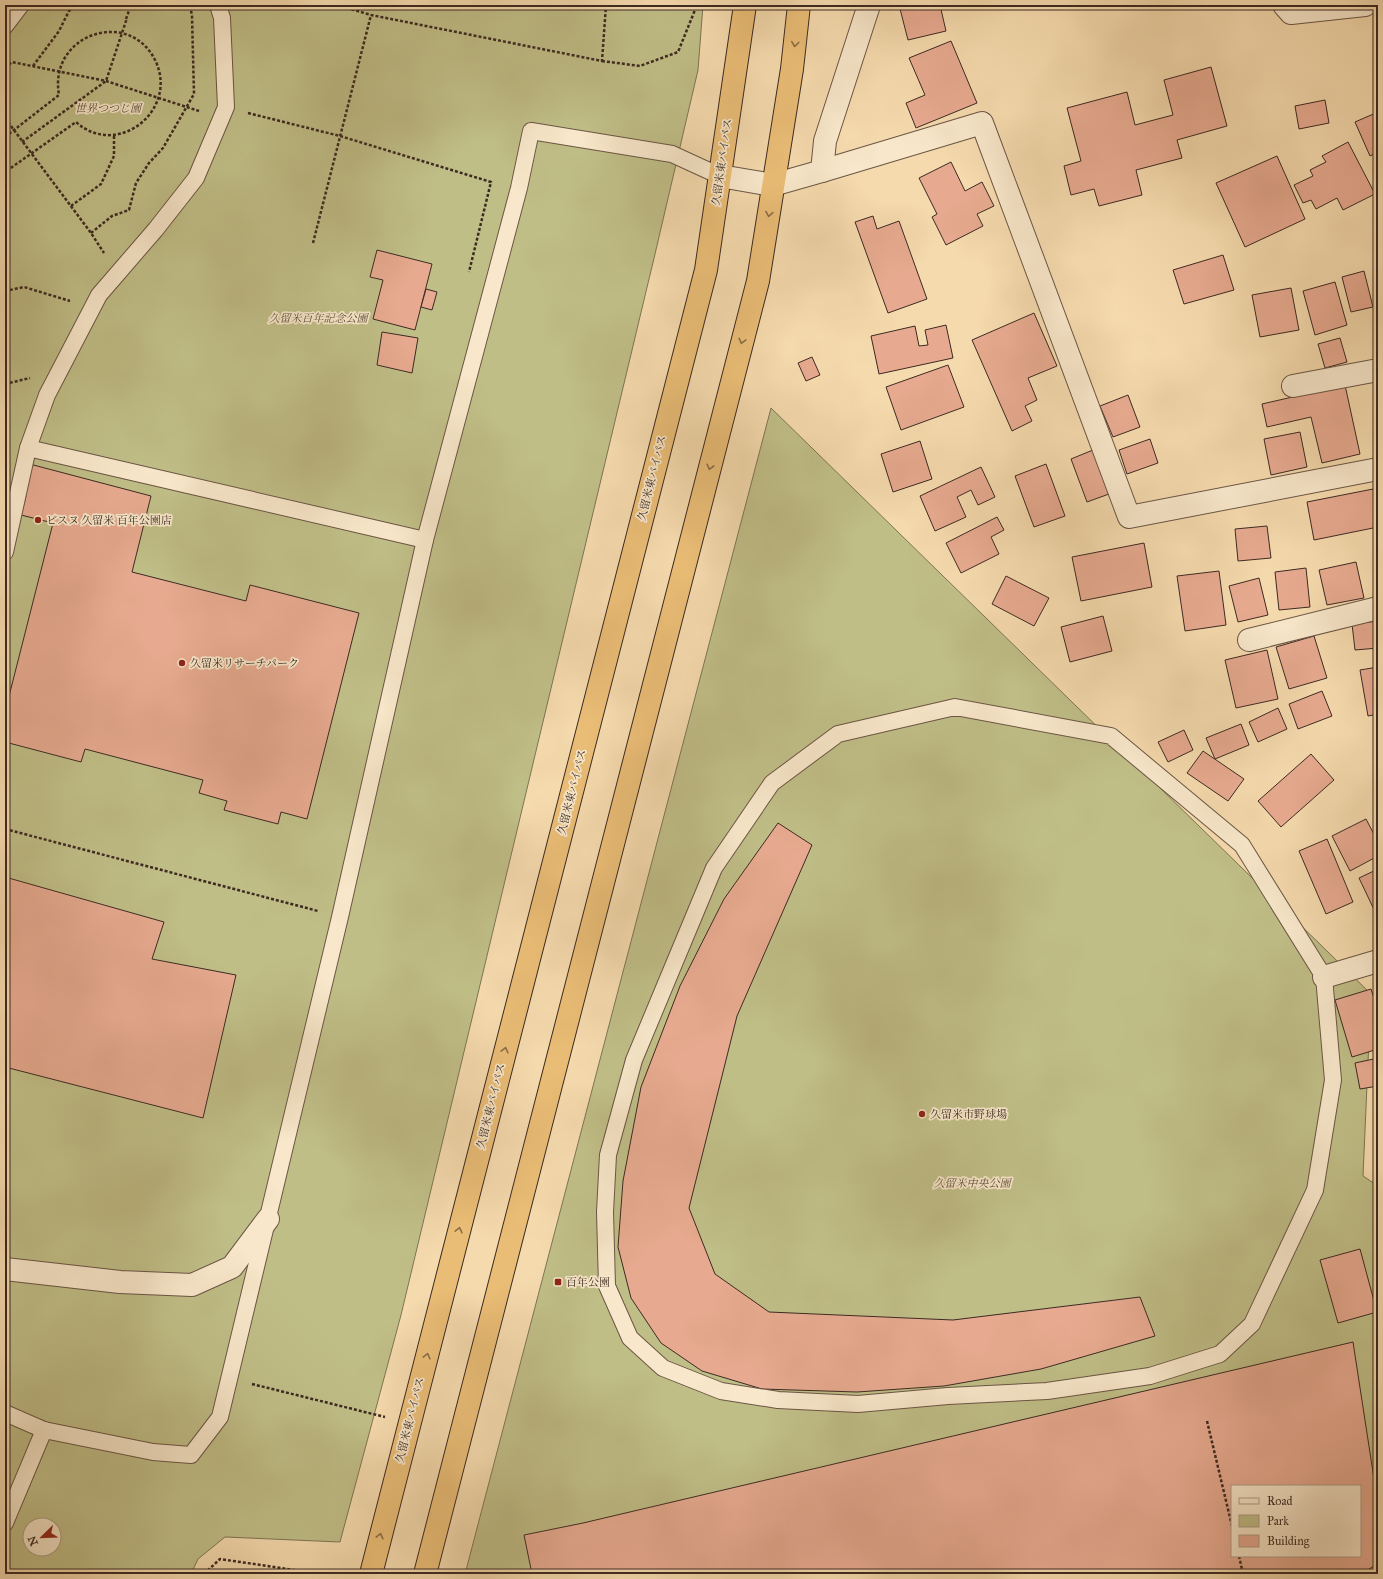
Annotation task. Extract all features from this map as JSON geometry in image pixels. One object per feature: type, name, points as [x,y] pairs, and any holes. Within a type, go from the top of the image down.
[{"type":"highway","name":"久留米東バイパス","points":[[371,1574],[706,270],[745,5]]},
{"type":"highway","points":[[425,1574],[758,281],[792,69],[799,5]]},
{"type":"street","points":[[822,171],[825,141],[869,5]]},
{"type":"street","points":[[1284,5],[1291,13],[1365,5]]},
{"type":"street","points":[[720,176],[773,185],[982,123],[1129,516],[1378,469]]},
{"type":"street","points":[[1293,386],[1378,370]]},
{"type":"street","points":[[1249,640],[1378,608]]},
{"type":"street","points":[[1324,976],[1378,962]]},
{"type":"street","points":[[5,1269],[120,1282],[192,1285],[232,1267],[268,1219]]},
{"type":"lane","points":[[5,17],[10,5]]},
{"type":"lane","points":[[5,26],[21,5]]},
{"type":"lane","points":[[5,552],[28,448],[47,395],[99,295],[156,229],[196,178],[223,113],[222,18],[218,5]]},
{"type":"lane","points":[[5,1413],[44,1430],[153,1452],[191,1455],[220,1417],[340,917],[425,540],[519,188],[531,131],[672,154],[720,176]]},
{"type":"lane","points":[[28,448],[425,540]]},
{"type":"lane","points":[[955,707],[1111,736],[1242,844],[1324,976],[1333,1080],[1315,1190],[1252,1324],[1220,1354],[1150,1376],[1062,1389],[948,1396],[858,1404],[778,1400],[721,1390],[663,1368],[630,1338],[607,1286],[605,1212],[608,1155],[634,1060],[714,868],[772,783],[838,734],[955,707]]},
{"type":"lane","points":[[5,1523],[44,1430]]},
{"type":"path","points":[[33,66],[59,31],[69,10],[75,5]]},
{"type":"path","points":[[22,142],[106,81],[131,5]]},
{"type":"path","points":[[91,232],[112,216],[129,210],[136,183],[149,163],[163,148],[194,94],[192,16],[190,5]]},
{"type":"path","points":[[338,5],[371,15],[602,61],[640,66],[678,52],[697,5]]},
{"type":"path","points":[[602,61],[606,5]]},
{"type":"path","points":[[313,243],[371,15]]},
{"type":"path","points":[[5,137],[59,95],[57,84],[60,67],[68,51],[82,39],[98,33],[115,32],[132,37],[146,48],[156,62],[160,78],[158,98],[154,109],[144,122],[130,131],[114,135],[98,134],[82,128],[76,122],[5,172]]},
{"type":"path","points":[[5,68],[12,62],[106,81],[186,107],[340,136],[491,182],[470,272]]},
{"type":"path","points":[[5,118],[91,232],[117,274]]},
{"type":"path","points":[[71,206],[101,184],[114,156],[114,135]]},
{"type":"path","points":[[5,291],[24,287],[93,307]]},
{"type":"path","points":[[5,829],[340,917]]},
{"type":"path","points":[[230,1379],[390,1418]]},
{"type":"path","points":[[1207,1421],[1231,1522]]},
{"type":"path","points":[[1239,1557],[1243,1574]]},
{"type":"path","points":[[204,1574],[220,1559],[321,1574]]},
{"type":"green space","name":"久留米百年記念公園","points":[[5,5],[703,5],[698,70],[655,254],[401,1315],[340,1542],[225,1537],[198,1559],[191,1574],[5,1574]]},
{"type":"green space","name":"久留米中央公園","points":[[771,408],[1371,994],[1363,1176],[1378,1186],[1378,1574],[465,1574]]},
{"type":"building","points":[[899,5],[940,5],[946,31],[908,40]]},
{"type":"building","points":[[951,41],[977,103],[916,128],[906,103],[925,95],[909,58]]},
{"type":"building","points":[[1211,67],[1227,126],[1177,140],[1182,158],[1136,170],[1142,195],[1099,206],[1094,189],[1071,195],[1064,166],[1081,161],[1067,108],[1127,92],[1135,125],[1173,115],[1164,80]]},
{"type":"building","points":[[1325,100],[1329,123],[1299,129],[1295,106]]},
{"type":"building","points":[[1378,112],[1378,152],[1370,156],[1355,122]]},
{"type":"building","points":[[1348,142],[1375,194],[1343,210],[1337,198],[1316,209],[1311,200],[1303,203],[1294,185],[1313,176],[1310,170],[1326,162],[1322,156]]},
{"type":"building","points":[[1277,156],[1305,219],[1245,247],[1216,183]]},
{"type":"building","points":[[951,162],[965,191],[982,182],[994,206],[977,214],[983,226],[946,245],[932,217],[937,214],[919,178]]},
{"type":"building","points":[[873,216],[877,229],[899,221],[927,299],[888,313],[855,222]]},
{"type":"building","points":[[377,250],[432,264],[415,330],[373,319],[383,280],[370,277]]},
{"type":"building","points":[[1223,255],[1234,290],[1184,304],[1173,270]]},
{"type":"building","points":[[1364,271],[1373,307],[1351,312],[1342,277]]},
{"type":"building","points":[[1335,282],[1347,325],[1315,335],[1303,291]]},
{"type":"building","points":[[1291,288],[1299,330],[1260,337],[1252,295]]},
{"type":"building","points":[[426,289],[437,292],[432,310],[421,307]]},
{"type":"building","points":[[1034,313],[1057,366],[1028,378],[1037,400],[1025,406],[1032,421],[1012,431],[972,340]]},
{"type":"building","points":[[946,325],[953,358],[879,374],[871,336],[915,326],[919,346],[928,345],[925,330]]},
{"type":"building","points":[[382,332],[418,338],[412,373],[377,365]]},
{"type":"building","points":[[1340,338],[1347,362],[1325,368],[1318,344]]},
{"type":"building","points":[[812,357],[820,375],[806,381],[798,363]]},
{"type":"building","points":[[948,365],[964,407],[901,430],[886,387]]},
{"type":"building","points":[[1345,385],[1360,454],[1322,463],[1311,417],[1267,427],[1262,404]]},
{"type":"building","points":[[1128,395],[1140,427],[1113,437],[1100,406]]},
{"type":"building","points":[[1300,432],[1307,467],[1271,475],[1264,439]]},
{"type":"building","points":[[1150,439],[1158,463],[1127,474],[1119,450]]},
{"type":"building","points":[[920,441],[932,479],[893,492],[881,454]]},
{"type":"building","points":[[1093,450],[1109,494],[1087,502],[1071,459]]},
{"type":"building","name":"久留米リサーチパーク","points":[[22,462],[151,496],[132,572],[246,601],[250,585],[359,613],[307,819],[281,812],[278,824],[224,810],[227,801],[199,793],[203,780],[85,749],[81,762],[5,742],[5,712],[53,523],[21,515],[26,496],[15,492]]},
{"type":"building","points":[[1046,464],[1065,516],[1034,527],[1015,476]]},
{"type":"building","points":[[981,467],[995,497],[978,505],[971,490],[957,497],[966,517],[935,531],[920,496]]},
{"type":"building","points":[[1373,489],[1378,512],[1378,527],[1314,540],[1307,502]]},
{"type":"building","points":[[997,517],[1004,530],[991,537],[999,554],[961,573],[946,543]]},
{"type":"building","points":[[1267,526],[1271,558],[1238,561],[1235,529]]},
{"type":"building","points":[[1144,543],[1152,587],[1081,601],[1072,557]]},
{"type":"building","points":[[1356,562],[1364,598],[1327,605],[1319,570]]},
{"type":"building","points":[[1306,568],[1310,607],[1279,610],[1275,572]]},
{"type":"building","points":[[1219,571],[1226,625],[1185,631],[1177,576]]},
{"type":"building","points":[[1006,576],[1049,598],[1034,626],[992,604]]},
{"type":"building","points":[[1259,578],[1268,615],[1238,622],[1229,586]]},
{"type":"building","points":[[1103,616],[1112,651],[1070,662],[1061,627]]},
{"type":"building","points":[[1378,621],[1378,648],[1355,650],[1352,624]]},
{"type":"building","points":[[1314,636],[1327,678],[1289,689],[1276,647]]},
{"type":"building","points":[[1267,650],[1278,699],[1236,708],[1225,660]]},
{"type":"building","points":[[1378,667],[1378,714],[1368,716],[1360,670]]},
{"type":"building","points":[[1322,691],[1332,716],[1298,729],[1289,704]]},
{"type":"building","points":[[1278,708],[1287,729],[1258,742],[1249,722]]},
{"type":"building","points":[[1241,724],[1249,745],[1215,759],[1206,738]]},
{"type":"building","points":[[1184,730],[1193,750],[1168,762],[1158,742]]},
{"type":"building","points":[[1203,751],[1244,779],[1228,801],[1187,773]]},
{"type":"building","points":[[1311,754],[1334,780],[1281,827],[1258,801]]},
{"type":"building","points":[[1366,819],[1378,842],[1378,856],[1350,871],[1332,836]]},
{"type":"building","points":[[778,823],[812,845],[737,1016],[689,1208],[715,1274],[769,1312],[953,1320],[1140,1297],[1155,1336],[1041,1369],[944,1386],[857,1392],[762,1389],[702,1371],[661,1343],[631,1298],[618,1247],[623,1181],[641,1087],[680,986],[724,899]]},
{"type":"building","points":[[1327,839],[1353,902],[1326,914],[1299,851]]},
{"type":"building","points":[[1378,869],[1378,918],[1359,878]]},
{"type":"building","points":[[5,877],[164,922],[152,959],[236,975],[203,1118],[5,1067]]},
{"type":"building","points":[[1371,989],[1378,1011],[1378,1049],[1352,1057],[1335,1000]]},
{"type":"building","points":[[1378,1058],[1378,1086],[1360,1089],[1355,1063]]},
{"type":"building","points":[[1360,1249],[1377,1312],[1338,1323],[1320,1260]]},
{"type":"building","points":[[1353,1342],[1378,1505],[1378,1563],[1362,1574],[532,1574],[524,1535],[583,1523]]},
{"type":"place","name":"ビスヌ 久留米 百年公園店","points":[[38,520]]},
{"type":"place","name":"久留米リサーチパーク","points":[[182,663]]},
{"type":"place","name":"久留米市野球場","points":[[922,1114]]},
{"type":"place","name":"百年公園","points":[[558,1282]]},
{"type":"park label","name":"世界つつじ園","points":[[108,108]]}]
